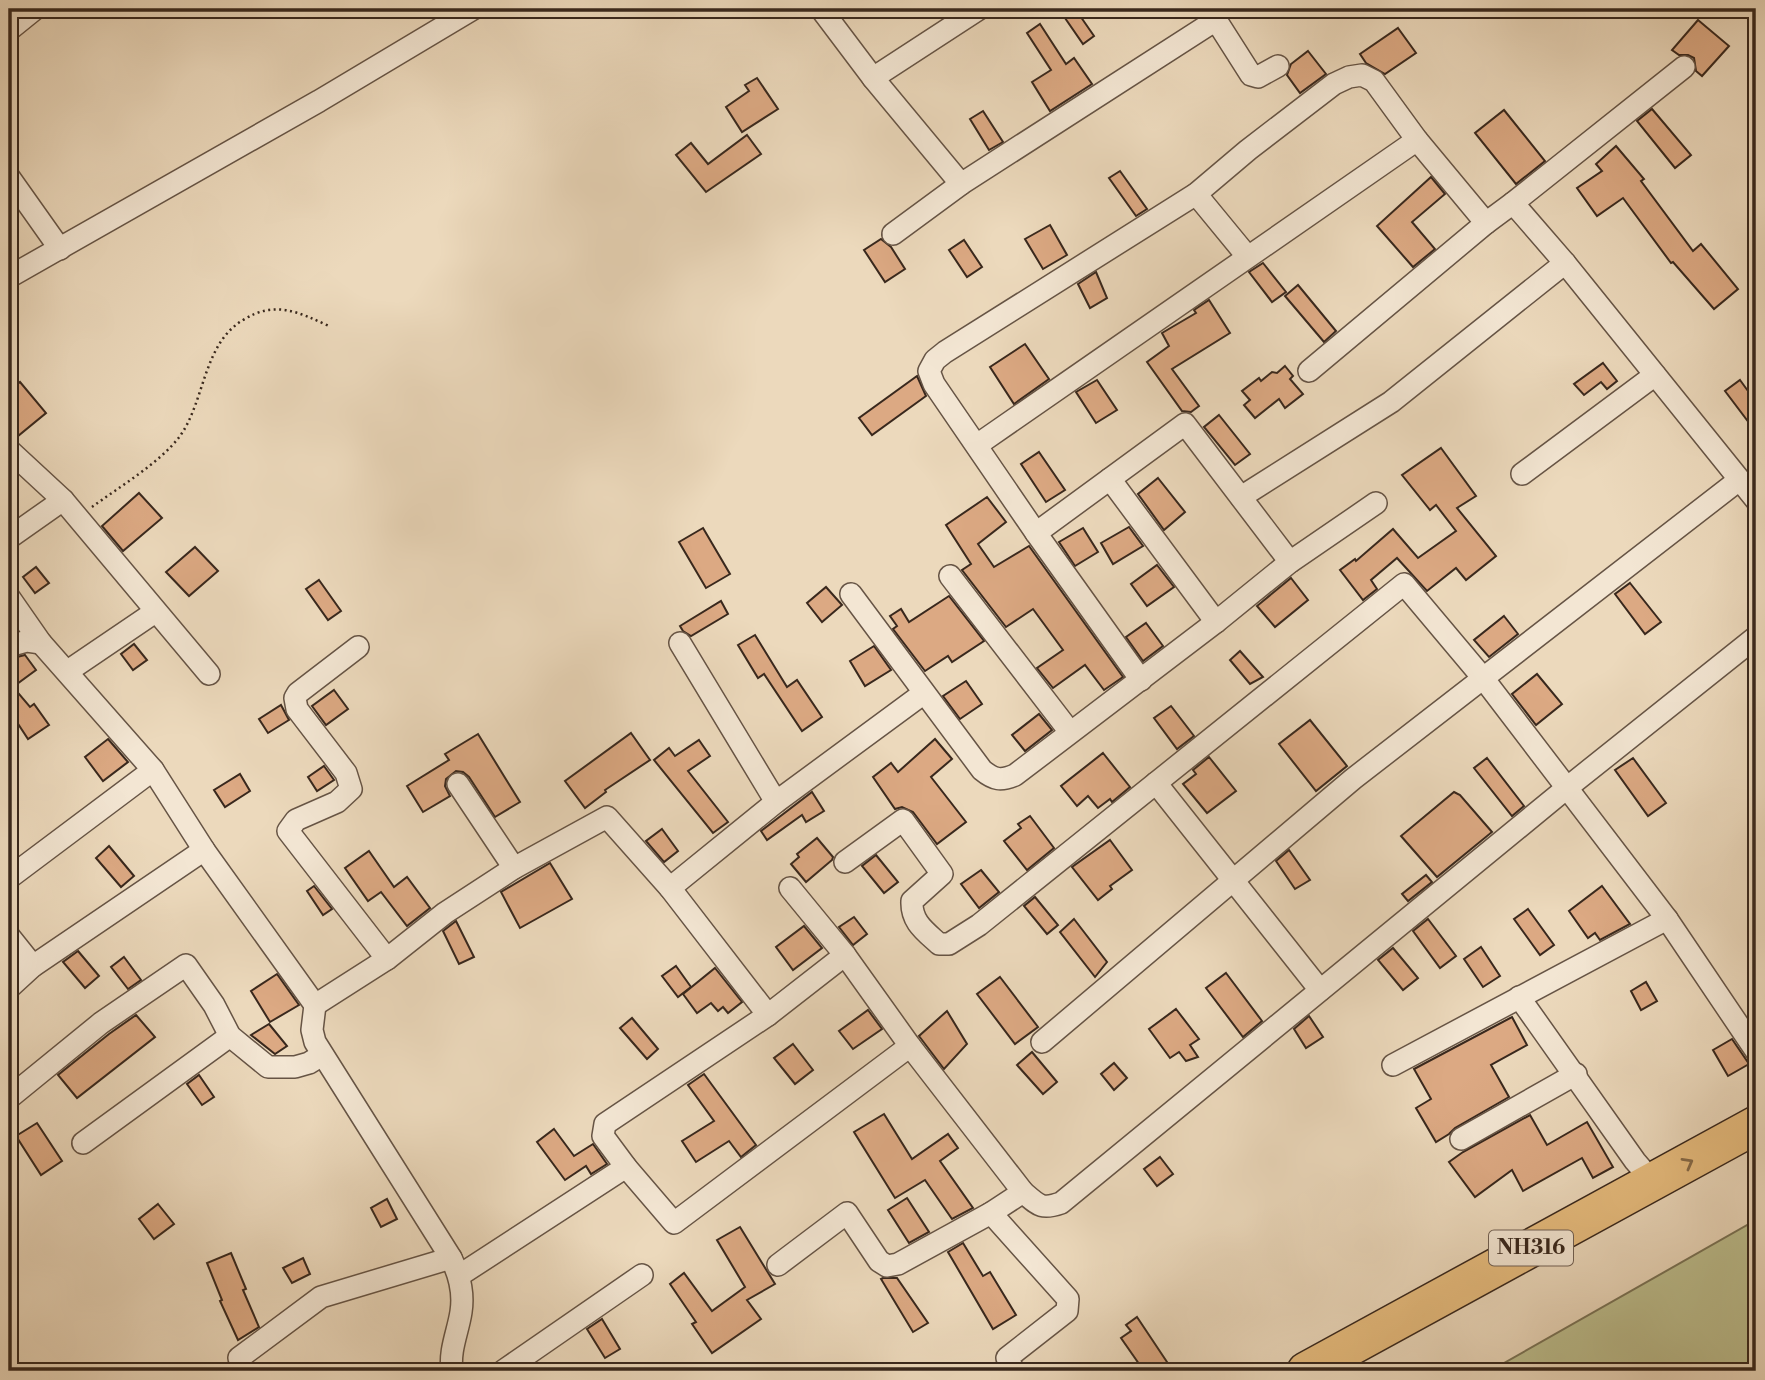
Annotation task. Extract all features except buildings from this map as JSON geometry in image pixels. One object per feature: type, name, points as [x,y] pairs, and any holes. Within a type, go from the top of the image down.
[{"type":"highway","name":"NH316","points":[[1306,1371],[1756,1125]]},
{"type":"highway","name":"NH316","points":[[1349,1371],[1756,1154]]},
{"type":"street","points":[[9,30],[35,9]]},
{"type":"street","points":[[9,277],[307,108],[473,9]]},
{"type":"street","points":[[821,9],[873,78],[961,184]]},
{"type":"street","points":[[873,78],[979,9]]},
{"type":"street","points":[[893,234],[961,184],[1216,20],[1251,75],[1258,77],[1278,66]]},
{"type":"street","points":[[1309,371],[1486,223],[1684,67]]},
{"type":"street","points":[[1141,680],[934,384],[929,371],[935,359],[1196,194],[1334,84],[1349,77],[1362,75],[1374,81],[1486,223]]},
{"type":"street","points":[[977,445],[1418,140]]},
{"type":"street","points":[[9,177],[60,249]]},
{"type":"street","points":[[1196,194],[1247,256]]},
{"type":"street","points":[[1513,203],[1565,262],[1756,500]]},
{"type":"street","points":[[1241,497],[1391,402],[1565,262]]},
{"type":"street","points":[[1522,474],[1655,376]]},
{"type":"street","points":[[1036,533],[1185,424],[1290,562]]},
{"type":"street","points":[[9,450],[63,500],[209,674]]},
{"type":"street","points":[[1110,479],[1216,622]]},
{"type":"street","points":[[1042,1042],[1353,779],[1739,480]]},
{"type":"street","points":[[9,538],[63,500]]},
{"type":"street","points":[[851,594],[982,770],[991,778],[1003,780],[1015,775],[1141,680],[1290,562],[1376,503]]},
{"type":"street","points":[[950,576],[1070,732]]},
{"type":"street","points":[[845,862],[903,820],[943,874],[912,901],[911,911],[916,923],[939,944],[949,944],[979,925],[1404,584],[1483,678],[1568,787],[1667,919],[1756,1051]]},
{"type":"street","points":[[9,597],[41,643],[153,770],[204,850],[315,1005],[312,1030],[315,1042],[456,1266],[462,1310],[450,1358],[452,1371]]},
{"type":"street","points":[[68,671],[155,612]]},
{"type":"street","points":[[790,888],[845,955],[910,1046],[1023,1192],[1037,1205],[1048,1207],[1061,1203],[1568,787],[1756,638]]},
{"type":"street","points":[[9,646],[27,641],[41,643]]},
{"type":"street","points":[[680,643],[776,802]]},
{"type":"street","points":[[358,647],[295,698],[297,709],[346,773],[351,789],[337,802],[296,821],[288,831],[387,959]]},
{"type":"street","points":[[670,888],[776,802],[925,692]]},
{"type":"street","points":[[9,877],[153,770]]},
{"type":"street","points":[[1156,783],[1320,990]]},
{"type":"street","points":[[457,784],[514,868]]},
{"type":"street","points":[[315,1005],[387,959],[445,913],[514,868],[607,817],[670,888],[768,1015]]},
{"type":"street","points":[[9,988],[33,966],[204,850]]},
{"type":"street","points":[[1393,1065],[1667,919]]},
{"type":"street","points":[[9,936],[33,966]]},
{"type":"street","points":[[845,955],[768,1015],[605,1124],[603,1136],[674,1223],[910,1046]]},
{"type":"street","points":[[9,1098],[101,1023],[186,965],[214,1005],[230,1036],[268,1066],[295,1067],[323,1055]]},
{"type":"street","points":[[1519,997],[1636,1161],[1654,1182]]},
{"type":"street","points":[[83,1143],[230,1036]]},
{"type":"street","points":[[1461,1139],[1576,1074]]},
{"type":"street","points":[[239,1358],[321,1297],[456,1266],[626,1167]]},
{"type":"street","points":[[778,1265],[847,1213],[879,1261],[887,1266],[898,1265],[1023,1192]]},
{"type":"street","points":[[991,1213],[1068,1299],[1067,1311],[1007,1358],[1014,1371]]},
{"type":"street","points":[[503,1371],[642,1275]]},
{"type":"path","points":[[78,518],[159,457],[177,439],[190,421],[222,338],[233,326],[250,315],[282,308],[296,311],[329,326]]},
{"type":"green space","points":[[1756,1220],[1756,1371],[1490,1371]]}]
